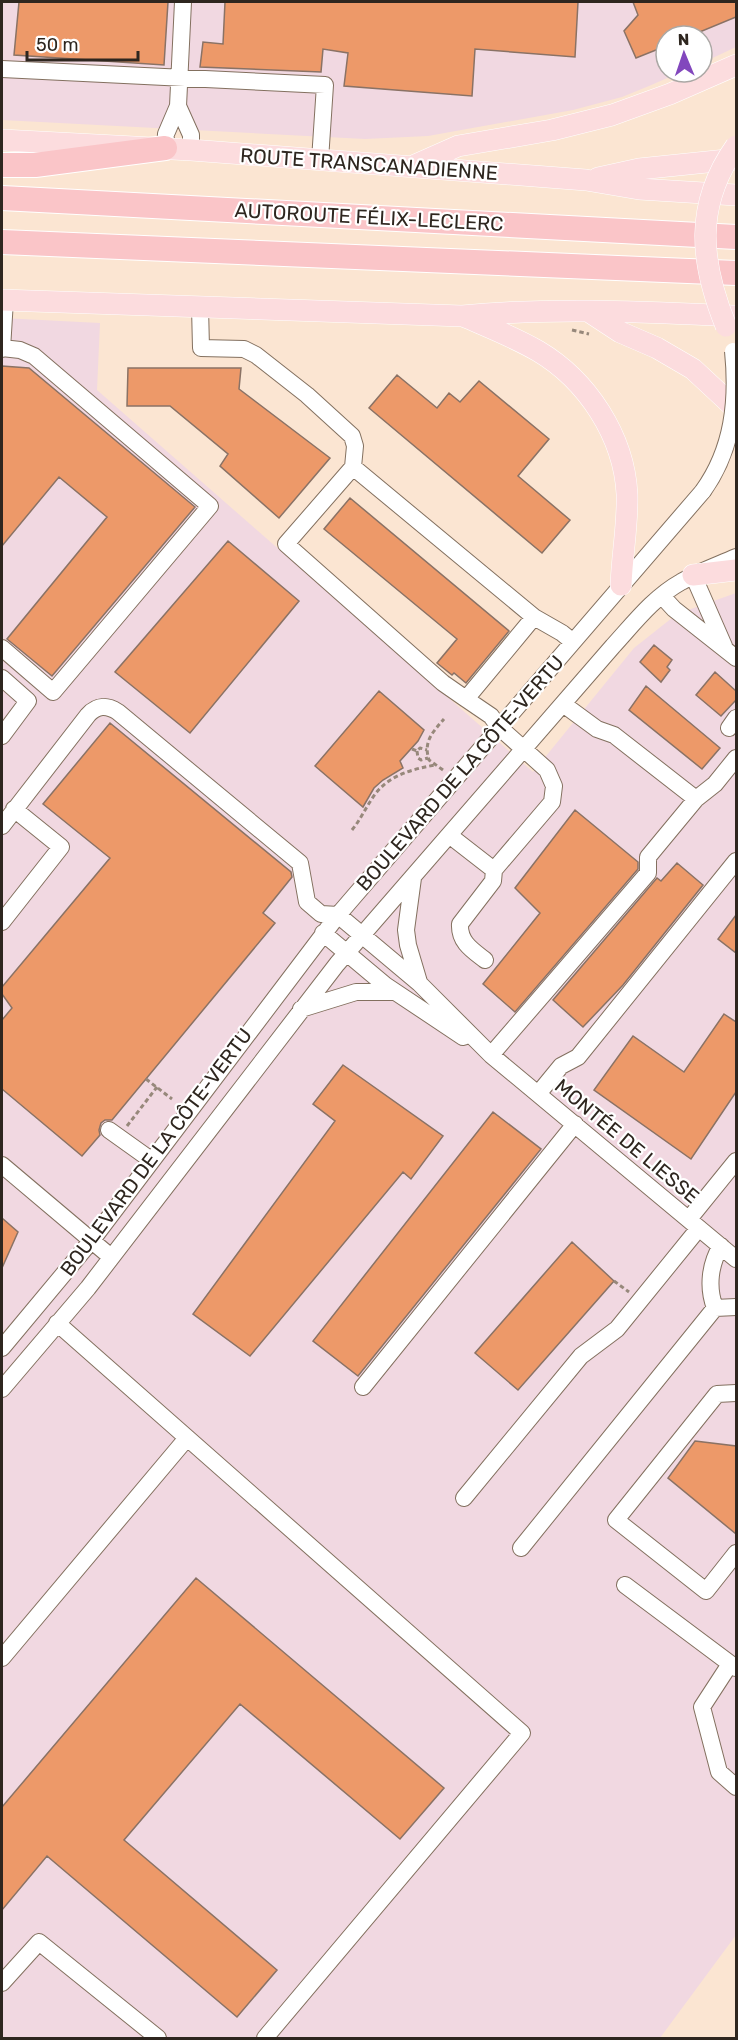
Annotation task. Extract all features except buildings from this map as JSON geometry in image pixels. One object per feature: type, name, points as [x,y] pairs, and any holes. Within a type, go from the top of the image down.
[{"type":"highway","points":[[2,165],[35,165],[165,148]]},
{"type":"highway","name":"AUTOROUTE FÉLIX-LECLERC","points":[[2,198],[736,237]]},
{"type":"highway","name":"AUTOROUTE FÉLIX-LECLERC","points":[[2,242],[736,273]]},
{"type":"main road","points":[[411,167],[458,146],[552,130],[638,107],[736,65]]},
{"type":"main road","name":"ROUTE TRANSCANADIENNE","points":[[2,140],[165,148],[586,180],[639,189],[736,195]]},
{"type":"main road","name":"BOULEVARD DE LA CÔTE-VERTU","points":[[733,327],[709,277],[706,261],[706,223],[715,184],[736,146]]},
{"type":"main road","points":[[586,180],[639,169],[736,159]]},
{"type":"main road","points":[[3,300],[462,316],[516,311],[588,311],[733,327]]},
{"type":"main road","points":[[588,311],[620,332],[650,345],[693,369],[736,409]]},
{"type":"main road","points":[[462,316],[524,344],[555,362],[579,384],[605,420],[618,451],[627,492],[621,585]]},
{"type":"main road","points":[[693,576],[736,570]]},
{"type":"street","points":[[165,148],[166,134],[178,106],[183,2]]},
{"type":"street","points":[[2,69],[325,85],[320,160]]},
{"type":"street","points":[[178,106],[191,135],[191,150]]},
{"type":"street","points":[[2,648],[53,692],[210,506],[34,356],[20,350],[2,348],[3,300]]},
{"type":"street","points":[[200,307],[201,348],[244,350],[268,363],[351,436],[355,446],[353,467],[286,544],[442,683],[491,716],[499,727],[547,770],[554,786],[552,802],[494,870],[493,881],[460,924],[462,938],[467,946],[485,960]]},
{"type":"street","name":"BOULEVARD DE LA CÔTE-VERTU","points":[[2,1348],[92,1240],[323,933],[330,914],[499,727],[703,491],[725,452],[734,415],[733,327]]},
{"type":"street","points":[[353,467],[534,617],[573,642]]},
{"type":"street","name":"BOULEVARD DE LA CÔTE-VERTU","points":[[2,1389],[111,1257],[346,953],[621,637],[662,596],[693,576],[736,557]]},
{"type":"street","points":[[693,576],[730,653]]},
{"type":"street","points":[[662,596],[674,609],[730,653]]},
{"type":"street","points":[[466,699],[534,617]]},
{"type":"street","points":[[2,678],[28,701],[2,736]]},
{"type":"street","points":[[563,704],[597,729],[614,735],[696,799]]},
{"type":"street","name":"MONTÉE DE LIESSE","points":[[14,809],[88,715],[97,708],[109,707],[118,712],[300,863],[305,898],[363,934],[419,983],[491,1055],[736,1259]]},
{"type":"street","points":[[491,1055],[648,873],[648,857],[696,799],[715,784],[736,758]]},
{"type":"street","points":[[2,826],[14,809],[62,847],[2,922]]},
{"type":"street","points":[[449,835],[494,870]]},
{"type":"street","points":[[538,1094],[561,1066],[578,1057],[736,861]]},
{"type":"street","points":[[413,877],[407,913],[407,936],[419,983]]},
{"type":"street","name":"MONTÉE DE LIESSE","points":[[323,933],[395,992],[491,1055]]},
{"type":"street","points":[[301,1009],[356,993],[395,992]]},
{"type":"street","points":[[363,1387],[575,1124]]},
{"type":"street","points":[[109,1130],[151,1160]]},
{"type":"street","points":[[464,1498],[580,1356],[617,1329],[694,1224],[736,1161]]},
{"type":"street","points":[[2,1165],[111,1257]]},
{"type":"street","points":[[715,1308],[712,1300],[711,1269],[721,1246]]},
{"type":"street","points":[[520,1548],[715,1308],[736,1307]]},
{"type":"street","points":[[57,1323],[522,1733],[265,2038]]},
{"type":"street","points":[[736,1394],[717,1394],[616,1520],[706,1591],[736,1553]]},
{"type":"street","points":[[2,1658],[187,1438]]},
{"type":"street","points":[[625,1585],[733,1666],[702,1707],[719,1772],[736,1786]]},
{"type":"street","points":[[2,1983],[39,1942],[158,2038]]},
{"type":"path","points":[[567,329],[591,335]]},
{"type":"path","points":[[444,719],[429,737],[427,750],[428,757],[444,771]]},
{"type":"path","points":[[412,748],[417,751]]},
{"type":"path","points":[[417,751],[420,748],[427,750]]},
{"type":"path","points":[[417,751],[418,758],[421,760],[428,757]]},
{"type":"path","points":[[352,830],[376,792],[384,785],[408,771],[435,765]]},
{"type":"path","points":[[146,1079],[171,1099]]},
{"type":"path","points":[[131,1121],[157,1087]]},
{"type":"path","points":[[614,1281],[628,1293],[635,1285]]},
{"type":"shaded area","points":[[2,2],[736,2],[736,47],[714,57],[714,24],[654,24],[654,84],[649,86],[622,97],[573,110],[428,136],[365,139],[2,120]]},
{"type":"shaded area","points":[[2,318],[100,323],[97,390],[533,772],[634,648],[677,614],[736,593],[736,1935],[660,2038],[2,2038]]}]
